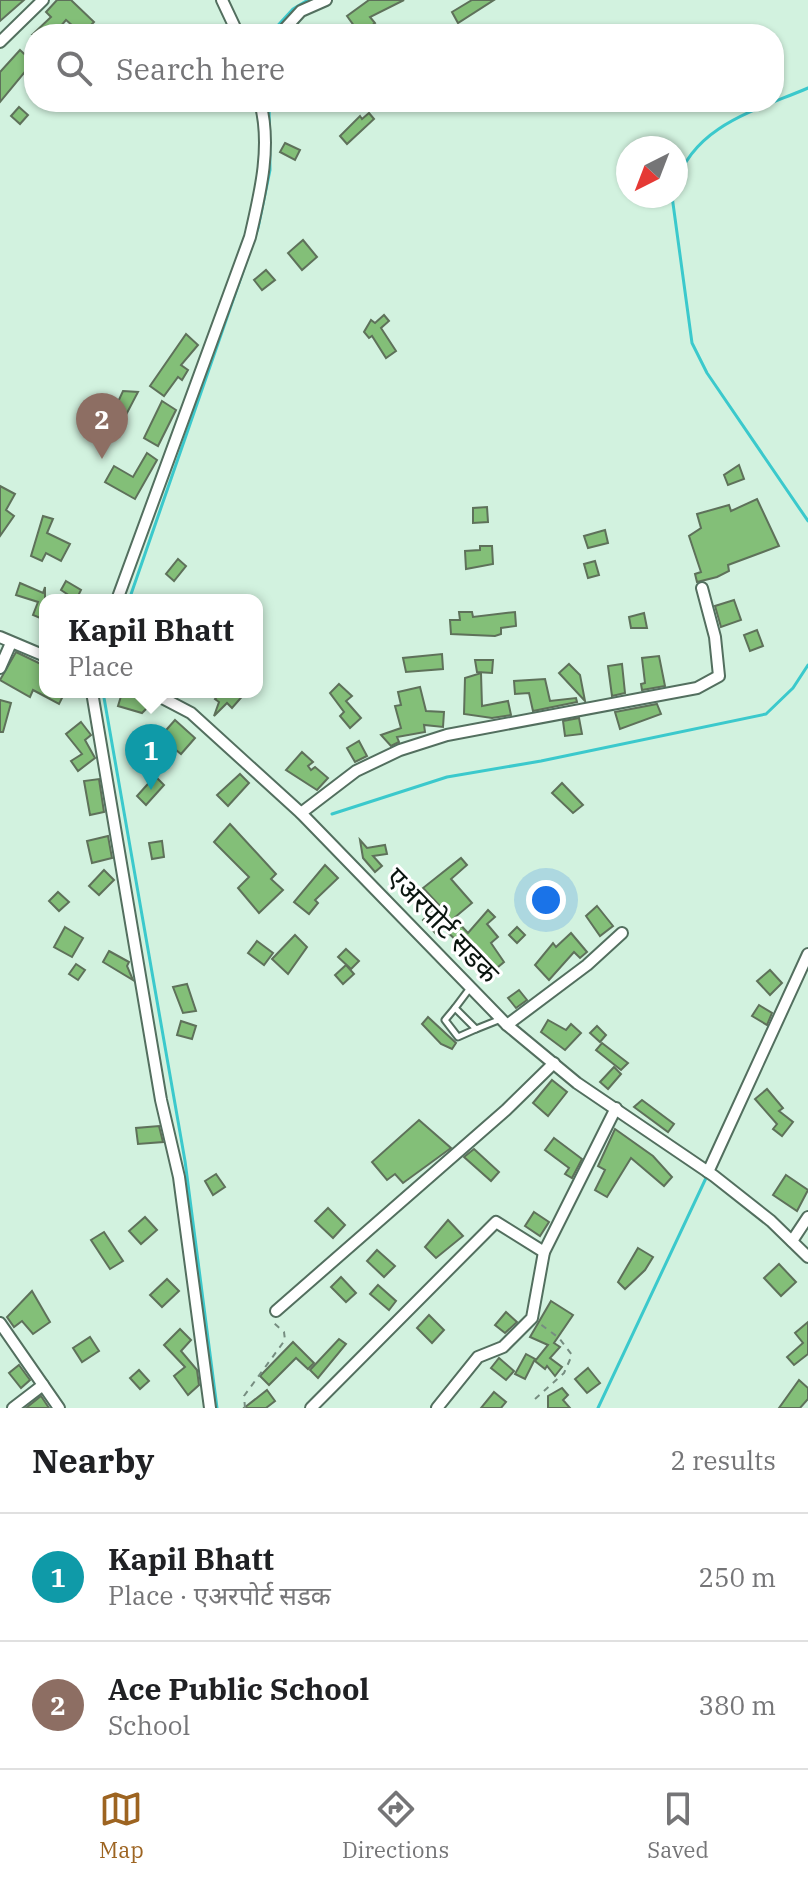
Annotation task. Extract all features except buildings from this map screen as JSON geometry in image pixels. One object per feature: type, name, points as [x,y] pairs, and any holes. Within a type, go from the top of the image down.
[{"type":"street","points":[[0,42],[43,0]]},
{"type":"street","points":[[222,0],[233,24]]},
{"type":"street","points":[[289,24],[301,11],[326,0]]},
{"type":"street","points":[[119,594],[250,237],[262,187],[263,112]]},
{"type":"street","points":[[301,813],[356,771],[400,750],[447,735],[697,688],[719,676],[715,637],[702,588]]},
{"type":"street","points":[[0,637],[39,654]]},
{"type":"street","points":[[0,668],[11,643]]},
{"type":"street","points":[[93,698],[161,1100],[179,1177],[210,1408]]},
{"type":"street","name":"एअरपोर्ट सडक","points":[[162,698],[191,713],[301,813],[504,1022],[554,1063],[711,1174],[808,1257]]},
{"type":"street","points":[[504,1022],[622,933]]},
{"type":"street","points":[[711,1174],[808,954]]},
{"type":"street","points":[[276,1311],[506,1110],[554,1063]]},
{"type":"street","points":[[437,1408],[478,1357],[503,1347],[532,1318],[544,1252],[616,1108]]},
{"type":"street","points":[[792,1241],[808,1217]]},
{"type":"street","points":[[311,1408],[496,1222],[544,1252]]},
{"type":"street","points":[[0,1323],[59,1408]]},
{"type":"street","points":[[13,1408],[43,1385]]},
{"type":"lane","points":[[470,988],[445,1020],[458,1037],[504,1022]]},
{"type":"lane","points":[[455,1008],[476,1029]]},
{"type":"path","points":[[245,1408],[244,1396],[285,1340],[284,1332],[272,1320],[276,1311]]},
{"type":"path","points":[[532,1318],[559,1338],[572,1355],[564,1373],[535,1399]]},
{"type":"waterway","points":[[279,24],[293,9],[308,0]]},
{"type":"waterway","points":[[784,98],[808,88]]},
{"type":"waterway","points":[[131,594],[258,228],[270,170],[269,112]]},
{"type":"waterway","points":[[688,160],[712,133],[749,112]]},
{"type":"waterway","points":[[674,208],[692,343],[707,373],[808,521]]},
{"type":"waterway","points":[[332,814],[447,777],[541,761],[766,714],[793,688],[808,665]]},
{"type":"waterway","points":[[104,698],[185,1161],[217,1408]]},
{"type":"waterway","points":[[598,1408],[706,1178]]},
{"type":"place","name":"Ace Public School","points":[[102,459]]},
{"type":"place","name":"Kapil Bhatt","points":[[151,790]]}]
